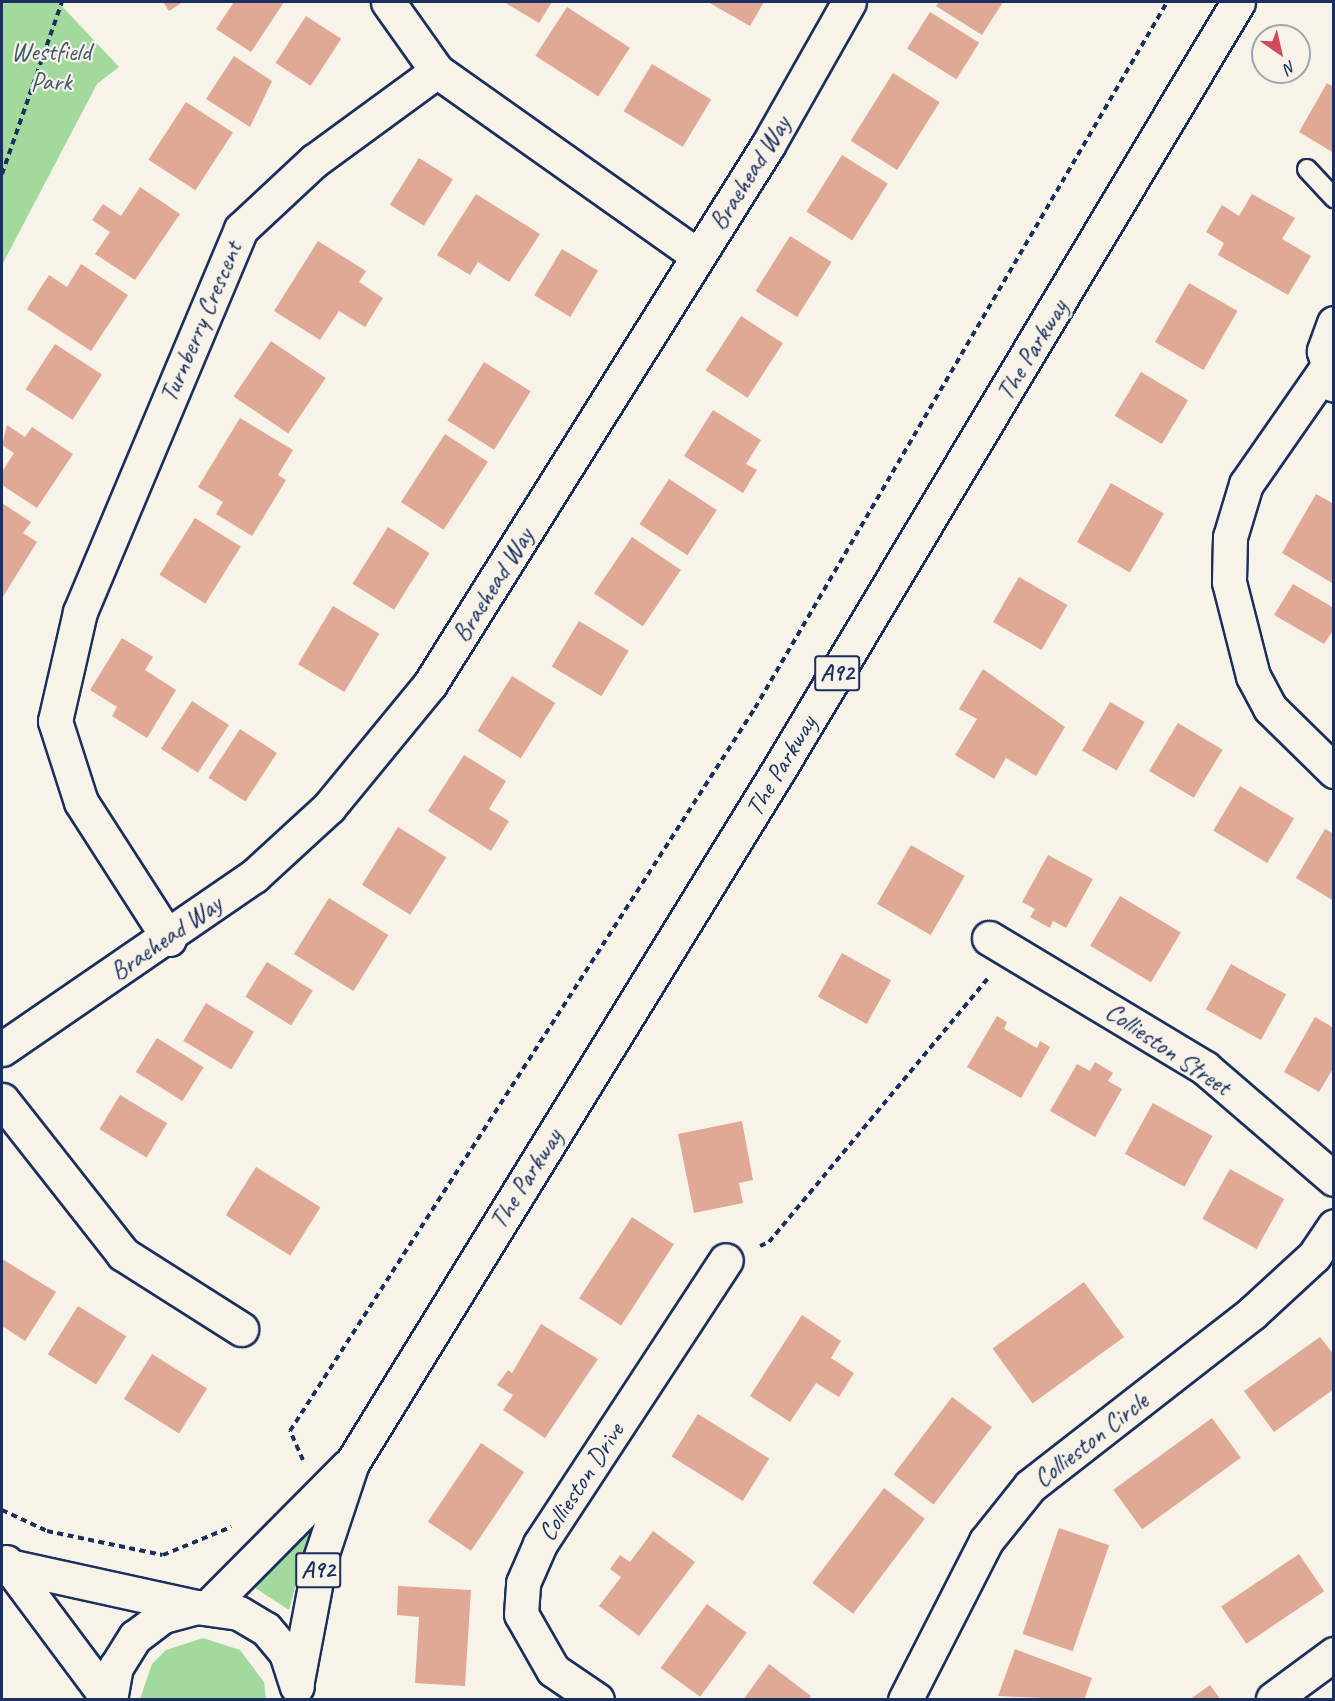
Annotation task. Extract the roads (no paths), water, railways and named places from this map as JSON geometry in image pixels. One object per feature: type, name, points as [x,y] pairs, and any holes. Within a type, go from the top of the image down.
[{"type":"street","points":[[388,2],[437,71],[698,256]]},
{"type":"street","name":"Braehead Way","points":[[2,1049],[169,939],[254,876],[329,807],[430,684],[824,54],[849,2]]},
{"type":"street","name":"The Parkway","points":[[298,1690],[320,1559],[352,1463],[781,766],[1238,2]]},
{"type":"street","name":"Turnberry Crescent","points":[[169,939],[81,802],[55,721],[80,612],[241,229],[314,161],[437,71]]},
{"type":"street","points":[[1334,323],[1324,351],[1330,377],[1246,484],[1230,537],[1229,582],[1250,665],[1270,708],[1334,771]]},
{"type":"street","name":"Collieston Street","points":[[999,944],[1205,1068],[1334,1179]]},
{"type":"street","points":[[2,1100],[123,1254],[241,1329]]},
{"type":"street","name":"Collieston Circle","points":[[905,1700],[986,1541],[1030,1486],[1252,1313],[1314,1256],[1334,1226]]},
{"type":"street","name":"Collieston Drive","points":[[597,1700],[553,1670],[521,1614],[523,1583],[540,1544],[726,1260]]},
{"type":"street","name":"The Parkway","points":[[202,1606],[352,1463]]},
{"type":"street","points":[[8,1563],[202,1606]]},
{"type":"street","points":[[8,1563],[109,1700]]},
{"type":"street","name":"A92","points":[[109,1700],[116,1666],[135,1637],[163,1616],[202,1606],[239,1613],[266,1629],[286,1653],[298,1690]]},
{"type":"street","points":[[1273,1699],[1334,1654]]},
{"type":"lane","points":[[1307,169],[1334,198]]},
{"type":"park label","name":"Westfield Park","points":[[51,67]]}]
